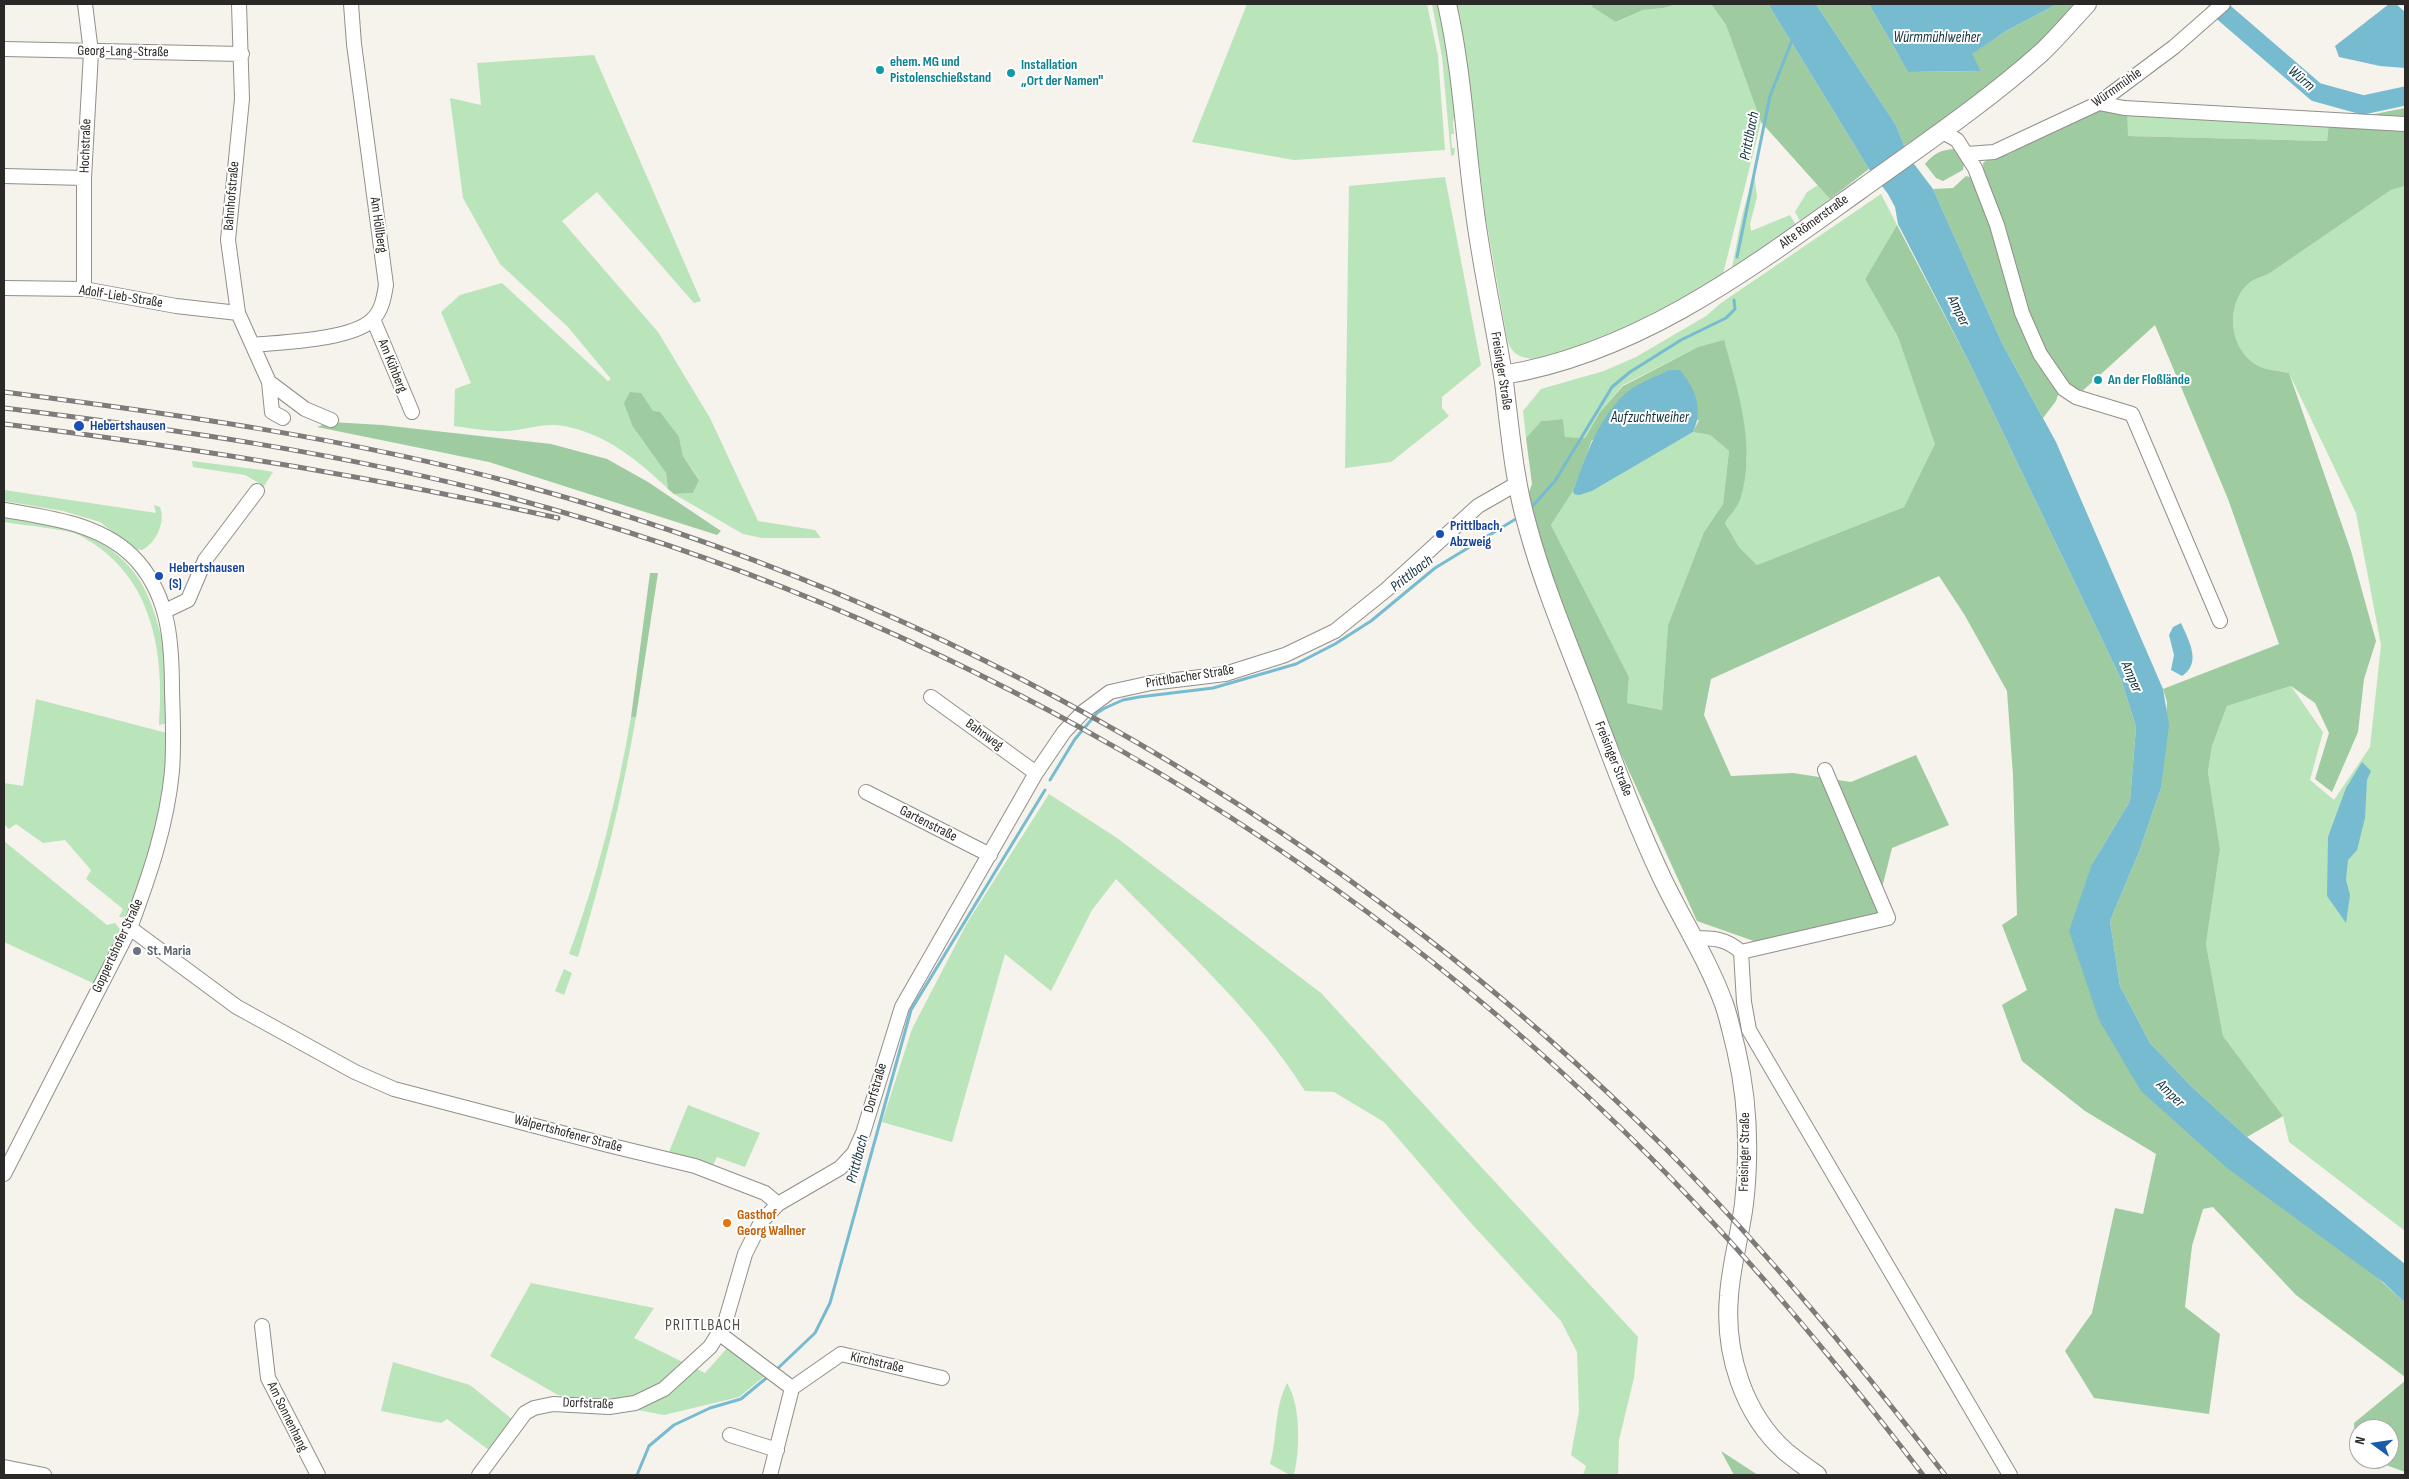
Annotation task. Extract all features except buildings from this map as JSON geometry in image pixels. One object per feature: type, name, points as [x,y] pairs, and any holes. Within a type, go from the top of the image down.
[{"type":"main road","name":"Freisinger Straße","points":[[1447,4],[1459,77],[1480,249],[1503,375],[1524,513],[1545,584],[1613,761],[1661,876],[1693,938],[1724,1005],[1745,1098],[1748,1136],[1744,1206],[1728,1297],[1728,1327],[1731,1353],[1743,1388],[1761,1423],[1786,1452],[1817,1475]]},
{"type":"main road","name":"Alte Römerstraße","points":[[1503,375],[1532,371],[1571,360],[1615,342],[1670,317],[1730,282],[1918,150],[2042,52],[2087,4]]},
{"type":"street","name":"Hochstraße","points":[[84,289],[84,178],[91,52],[85,4]]},
{"type":"street","name":"Bahnhofstraße","points":[[238,4],[242,54],[242,99],[228,240],[238,313],[269,382],[272,412],[283,418]]},
{"type":"street","name":"Am Höllberg","points":[[351,4],[355,53],[386,285],[384,300],[373,319]]},
{"type":"street","name":"Würmmühle","points":[[1967,154],[1994,152],[2099,102],[2174,47],[2218,8]]},
{"type":"street","name":"Georg-Lang-Straße","points":[[4,49],[242,54]]},
{"type":"street","points":[[2099,102],[2124,108],[2375,120],[2405,124]]},
{"type":"street","points":[[1942,131],[1956,140],[1975,168],[1996,225],[2022,313],[2040,354],[2064,389],[2071,394],[2132,414],[2220,621]]},
{"type":"street","points":[[4,176],[84,178]]},
{"type":"street","name":"Adolf-Lieb-Straße","points":[[4,288],[84,289],[176,306],[238,313]]},
{"type":"street","points":[[253,345],[334,336],[367,324],[373,319]]},
{"type":"street","name":"Am Kühberg","points":[[373,319],[412,412]]},
{"type":"street","name":"Bahnhofstraße","points":[[269,382],[305,409],[331,420]]},
{"type":"street","name":"Prittlbacher Straße","points":[[1039,768],[1064,732],[1094,702],[1110,692],[1151,683],[1225,674],[1285,655],[1335,631],[1386,590],[1478,506],[1502,490],[1518,483]]},
{"type":"street","points":[[164,611],[188,600],[205,560],[257,491]]},
{"type":"street","name":"Goppertshofer Straße","points":[[4,510],[69,522],[90,529],[116,543],[138,562],[156,588],[164,611],[172,654],[172,771],[152,866],[130,928],[4,1174]]},
{"type":"street","name":"Bahnweg","points":[[931,697],[1039,768]]},
{"type":"street","name":"Dorfstraße","points":[[479,1475],[525,1413],[534,1408],[566,1403],[609,1407],[644,1400],[664,1389],[700,1358],[720,1334],[730,1311],[750,1240],[766,1214],[778,1204],[834,1172],[854,1153],[863,1133],[902,1007],[1039,768]]},
{"type":"street","points":[[1741,952],[1888,918],[1825,770]]},
{"type":"street","name":"Gartenstraße","points":[[866,792],[990,855]]},
{"type":"street","name":"Walpertshofener Straße","points":[[130,928],[237,1007],[355,1072],[394,1088],[608,1146],[695,1166],[765,1193],[778,1204]]},
{"type":"street","points":[[1693,938],[1719,939],[1733,944],[1741,952],[1744,1002],[1749,1030],[2010,1475]]},
{"type":"street","name":"Am Sonnenhang","points":[[262,1326],[268,1378],[318,1475]]},
{"type":"street","points":[[720,1334],[792,1388],[770,1475]]},
{"type":"street","name":"Kirchstraße","points":[[792,1388],[841,1354],[942,1378]]},
{"type":"street","points":[[730,1435],[777,1450]]},
{"type":"street","points":[[4,1467],[44,1475]]},
{"type":"green space","points":[[1247,4],[1427,4],[1438,56],[1445,150],[1294,160],[1192,142]]},
{"type":"green space","points":[[1432,4],[1441,4],[1456,108],[1453,122],[1454,134],[1451,134],[1452,148],[1455,148],[1454,155],[1451,156],[1442,56]]},
{"type":"green space","points":[[1454,4],[1596,4],[1592,6],[1617,22],[1643,10],[1664,8],[1677,4],[1711,4],[1726,25],[1761,122],[1722,278],[1652,317],[1592,345],[1539,359],[1520,356],[1513,351],[1507,338],[1485,214],[1473,115]]},
{"type":"green space","points":[[1596,4],[1677,4],[1664,8],[1643,10],[1616,22],[1591,6]]},
{"type":"green space","points":[[1711,4],[1768,4],[1869,169],[1830,199],[1761,122],[1726,25]]},
{"type":"green space","points":[[1816,4],[1869,4],[1908,72],[1981,71],[1971,54],[2006,31],[2057,4],[2073,4],[2035,45],[1994,82],[1904,146],[1896,125]]},
{"type":"green space","points":[[594,55],[701,301],[694,303],[597,192],[562,221],[658,332],[710,418],[758,521],[815,530],[821,538],[762,538],[743,534],[674,494],[693,493],[699,479],[683,456],[679,437],[633,427],[666,473],[668,489],[633,458],[594,435],[579,430],[556,425],[501,431],[454,426],[455,389],[471,383],[441,312],[460,295],[502,283],[608,381],[611,379],[568,327],[500,264],[463,198],[450,98],[481,105],[477,63]]},
{"type":"green space","points":[[2405,108],[2405,186],[2391,190],[2270,273],[2249,283],[2241,292],[2233,313],[2235,336],[2246,356],[2263,368],[2289,373],[2351,551],[2376,641],[2364,679],[2358,732],[2332,792],[2315,779],[2329,733],[2315,703],[2291,686],[2227,706],[2212,746],[2208,772],[2220,849],[2206,944],[2223,1036],[2283,1116],[2247,1137],[2191,1086],[2150,1043],[2120,986],[2110,921],[2139,852],[2161,788],[2167,702],[2163,689],[2279,644],[2228,499],[2155,325],[2079,394],[2061,376],[2032,324],[2009,261],[1984,176],[1983,163],[1992,156],[2009,154],[2090,110],[2127,113],[2128,136],[2327,141],[2329,123]]},
{"type":"green space","points":[[2127,113],[2329,123],[2327,141],[2127,136]]},
{"type":"green space","points":[[1954,149],[1964,164],[1963,170],[1943,181],[1936,178],[1925,164],[1938,153]]},
{"type":"green space","points":[[1754,173],[1757,197],[1750,224],[1751,231],[1790,215],[1796,225],[1731,273],[1742,216]]},
{"type":"green space","points":[[1966,176],[1973,178],[2059,392],[2056,401],[2043,418],[2002,343],[1933,189],[1953,188]]},
{"type":"green space","points":[[1445,177],[1481,365],[1442,397],[1442,408],[1449,416],[1391,462],[1345,468],[1349,186]]},
{"type":"green space","points":[[1818,185],[1830,199],[1800,221],[1795,212],[1807,192]]},
{"type":"green space","points":[[2405,186],[2405,1231],[2289,1142],[2283,1116],[2223,1036],[2206,944],[2220,849],[2208,772],[2212,746],[2227,706],[2291,686],[2323,732],[2310,780],[2334,800],[2370,747],[2381,645],[2356,513],[2289,373],[2259,366],[2246,356],[2235,336],[2233,313],[2241,292],[2249,283],[2270,273],[2391,190]]},
{"type":"green space","points":[[1881,194],[1897,225],[1865,279],[1898,337],[1936,444],[1904,507],[1757,565],[1739,547],[1725,523],[1739,502],[1747,459],[1698,347],[1623,385],[1600,412],[1585,438],[1565,437],[1563,419],[1541,421],[1526,438],[1523,411],[1541,389],[1604,371],[1636,357],[1706,316],[1721,303]]},
{"type":"green space","points":[[1897,225],[1970,364],[2121,679],[2136,727],[2130,801],[2092,864],[2099,1020],[2405,1303],[2405,1377],[2296,1295],[2213,1207],[2203,1209],[2192,1246],[2185,1307],[2220,1334],[2209,1414],[2094,1398],[2065,1351],[2092,1313],[2115,1208],[2143,1214],[2156,1154],[2085,1111],[2022,1061],[2002,1005],[2027,990],[2002,925],[2017,915],[2013,775],[2007,691],[1964,614],[1939,576],[1711,679],[1704,715],[1731,776],[1793,773],[1851,782],[1916,755],[1949,825],[1892,848],[1880,896],[1892,910],[1779,950],[1697,921],[1585,674],[1535,527],[1528,495],[1532,484],[1526,438],[1541,421],[1563,419],[1565,437],[1585,438],[1600,412],[1623,386],[1698,347],[1724,340],[1740,399],[1744,420],[1747,460],[1740,500],[1725,523],[1739,547],[1757,565],[1904,507],[1935,444],[1898,337],[1865,279]],"holes":[[[1699,420],[1693,432],[1710,435],[1729,451],[1723,504],[1704,532],[1668,625],[1662,710],[1627,703],[1629,677],[1551,525],[1573,491],[1592,440]]]},
{"type":"green space","points":[[630,392],[641,393],[653,411],[660,412],[679,437],[683,456],[699,480],[693,493],[674,494],[668,489],[666,473],[633,427],[624,403]]},
{"type":"green space","points":[[331,422],[382,425],[551,444],[607,459],[648,482],[721,531],[717,535],[489,462],[317,427]]},
{"type":"green space","points":[[1693,432],[1710,435],[1729,451],[1723,504],[1704,532],[1668,625],[1662,710],[1627,703],[1629,677],[1551,525],[1573,491],[1574,494],[1592,491]]},
{"type":"green space","points":[[192,461],[273,472],[264,486],[245,475],[193,467]]},
{"type":"green space","points":[[4,490],[156,513],[154,505],[160,507],[162,513],[161,525],[152,542],[147,547],[142,550],[135,549],[100,522],[63,511],[4,501]]},
{"type":"green space","points":[[4,515],[54,525],[77,532],[117,554],[133,571],[146,592],[164,645],[167,723],[159,725],[159,669],[156,642],[149,616],[138,592],[123,570],[104,551],[79,535],[54,529],[4,522]]},
{"type":"green space","points":[[650,573],[658,573],[636,717],[631,717]]},
{"type":"green space","points":[[36,699],[167,733],[167,771],[155,838],[129,918],[119,917],[123,909],[86,879],[91,870],[65,840],[43,843],[16,824],[9,829],[4,824],[4,783],[23,786]]},
{"type":"green space","points":[[631,717],[636,717],[618,808],[578,957],[569,954],[606,837]]},
{"type":"green space","points":[[1049,794],[1117,838],[1321,993],[1638,1337],[1634,1378],[1619,1440],[1618,1475],[1583,1475],[1586,1466],[1571,1455],[1579,1411],[1577,1352],[1561,1321],[1471,1223],[1384,1122],[1334,1092],[1305,1091],[1285,1061],[1240,1006],[1116,879],[1092,910],[1051,991],[1005,954],[952,1142],[882,1122],[912,1029],[967,923]]},
{"type":"green space","points":[[4,841],[107,925],[115,923],[122,932],[95,984],[4,942]]},
{"type":"green space","points":[[564,969],[572,973],[564,995],[555,991]]},
{"type":"green space","points":[[688,1105],[760,1133],[745,1167],[717,1157],[713,1165],[669,1152]]},
{"type":"green space","points":[[531,1283],[654,1308],[634,1338],[705,1373],[728,1347],[766,1375],[739,1397],[664,1415],[558,1395],[490,1356]]},
{"type":"green space","points":[[393,1362],[470,1385],[512,1419],[489,1450],[447,1419],[441,1423],[381,1411]]},
{"type":"green space","points":[[2405,1381],[2405,1472],[2397,1469],[2399,1469],[2399,1419],[2359,1419]]},
{"type":"green space","points":[[1287,1383],[1295,1403],[1298,1428],[1294,1475],[1290,1475],[1270,1464],[1280,1404]]},
{"type":"green space","points":[[1721,1451],[1758,1475],[1734,1475]]},
{"type":"water","name":"Amper","points":[[1768,4],[1816,4],[1896,125],[1908,156],[1933,189],[2002,343],[2056,442],[2163,689],[2169,725],[2161,788],[2139,852],[2110,921],[2120,986],[2150,1043],[2191,1086],[2247,1137],[2405,1264],[2405,1303],[2383,1282],[2227,1168],[2141,1091],[2099,1020],[2069,931],[2092,864],[2130,801],[2136,727],[2121,679],[1970,364],[1898,224],[1895,207],[1888,194],[1869,169]]},
{"type":"water","name":"Würmmühlweiher","points":[[1869,4],[2057,4],[2006,31],[1972,54],[1981,71],[1908,72]]},
{"type":"water","points":[[2389,4],[2396,4],[2405,12],[2405,68],[2380,66],[2339,57],[2335,46]]},
{"type":"water","name":"Aufzuchtweiher","points":[[1669,370],[1680,370],[1694,392],[1698,416],[1693,432],[1592,491],[1579,495],[1574,494],[1573,491],[1593,439],[1615,404],[1635,387]]},
{"type":"water","points":[[2181,623],[2190,644],[2193,658],[2188,671],[2182,676],[2171,670],[2174,655],[2169,635],[2173,627]]},
{"type":"water","points":[[2362,762],[2371,771],[2367,780],[2365,818],[2357,850],[2348,860],[2346,880],[2350,895],[2346,923],[2327,896],[2328,837],[2346,788]]},
{"type":"waterway","name":"Würm","points":[[2218,4],[2222,11],[2316,92],[2363,105],[2405,96]]},
{"type":"waterway","name":"Prittlbach","points":[[1737,257],[1770,96],[1793,38]]},
{"type":"waterway","name":"Prittlbach","points":[[1530,509],[1555,481],[1612,387],[1630,372],[1681,340],[1726,318],[1735,309],[1734,300]]},
{"type":"waterway","name":"Prittlbach","points":[[1050,780],[1075,739],[1097,713],[1105,708],[1123,700],[1139,697],[1213,688],[1296,664],[1335,644],[1371,621],[1435,568],[1519,517]]},
{"type":"waterway","name":"Prittlbach","points":[[775,1371],[815,1333],[830,1303],[911,1010],[1045,790]]},
{"type":"waterway","name":"Prittlbach","points":[[637,1475],[649,1446],[674,1425],[710,1408],[741,1399],[770,1375]]},
{"type":"railway","points":[[4,392],[260,429],[388,453],[514,483],[676,532],[833,592],[987,662],[1135,741],[1278,830],[1414,928],[1545,1036],[1668,1151],[1741,1228],[1880,1391],[1945,1475]]},
{"type":"railway","points":[[4,408],[194,434],[383,467],[508,497],[667,545],[823,604],[975,673],[1122,751],[1264,839],[1399,936],[1528,1042],[1649,1156],[1722,1232],[1825,1351],[1923,1475]]},
{"type":"railway","points":[[4,424],[282,464],[420,489],[558,518]]},
{"type":"place","name":"ehem. MG und Pistolenschießstand","points":[[880,70]]},
{"type":"place","name":"Installation „Ort der Namen''","points":[[1011,73]]},
{"type":"place","name":"An der Floßlände","points":[[2098,380]]},
{"type":"place","name":"Hebertshausen","points":[[79,426]]},
{"type":"place","name":"Prittlbach, Abzweig","points":[[1440,534]]},
{"type":"place","name":"Hebertshausen (S)","points":[[159,576]]},
{"type":"place","name":"St. Maria","points":[[137,951]]},
{"type":"place","name":"Gasthof Georg Wallner","points":[[727,1223]]},
{"type":"district","name":"PRITTLBACH","points":[[703,1326]]}]
